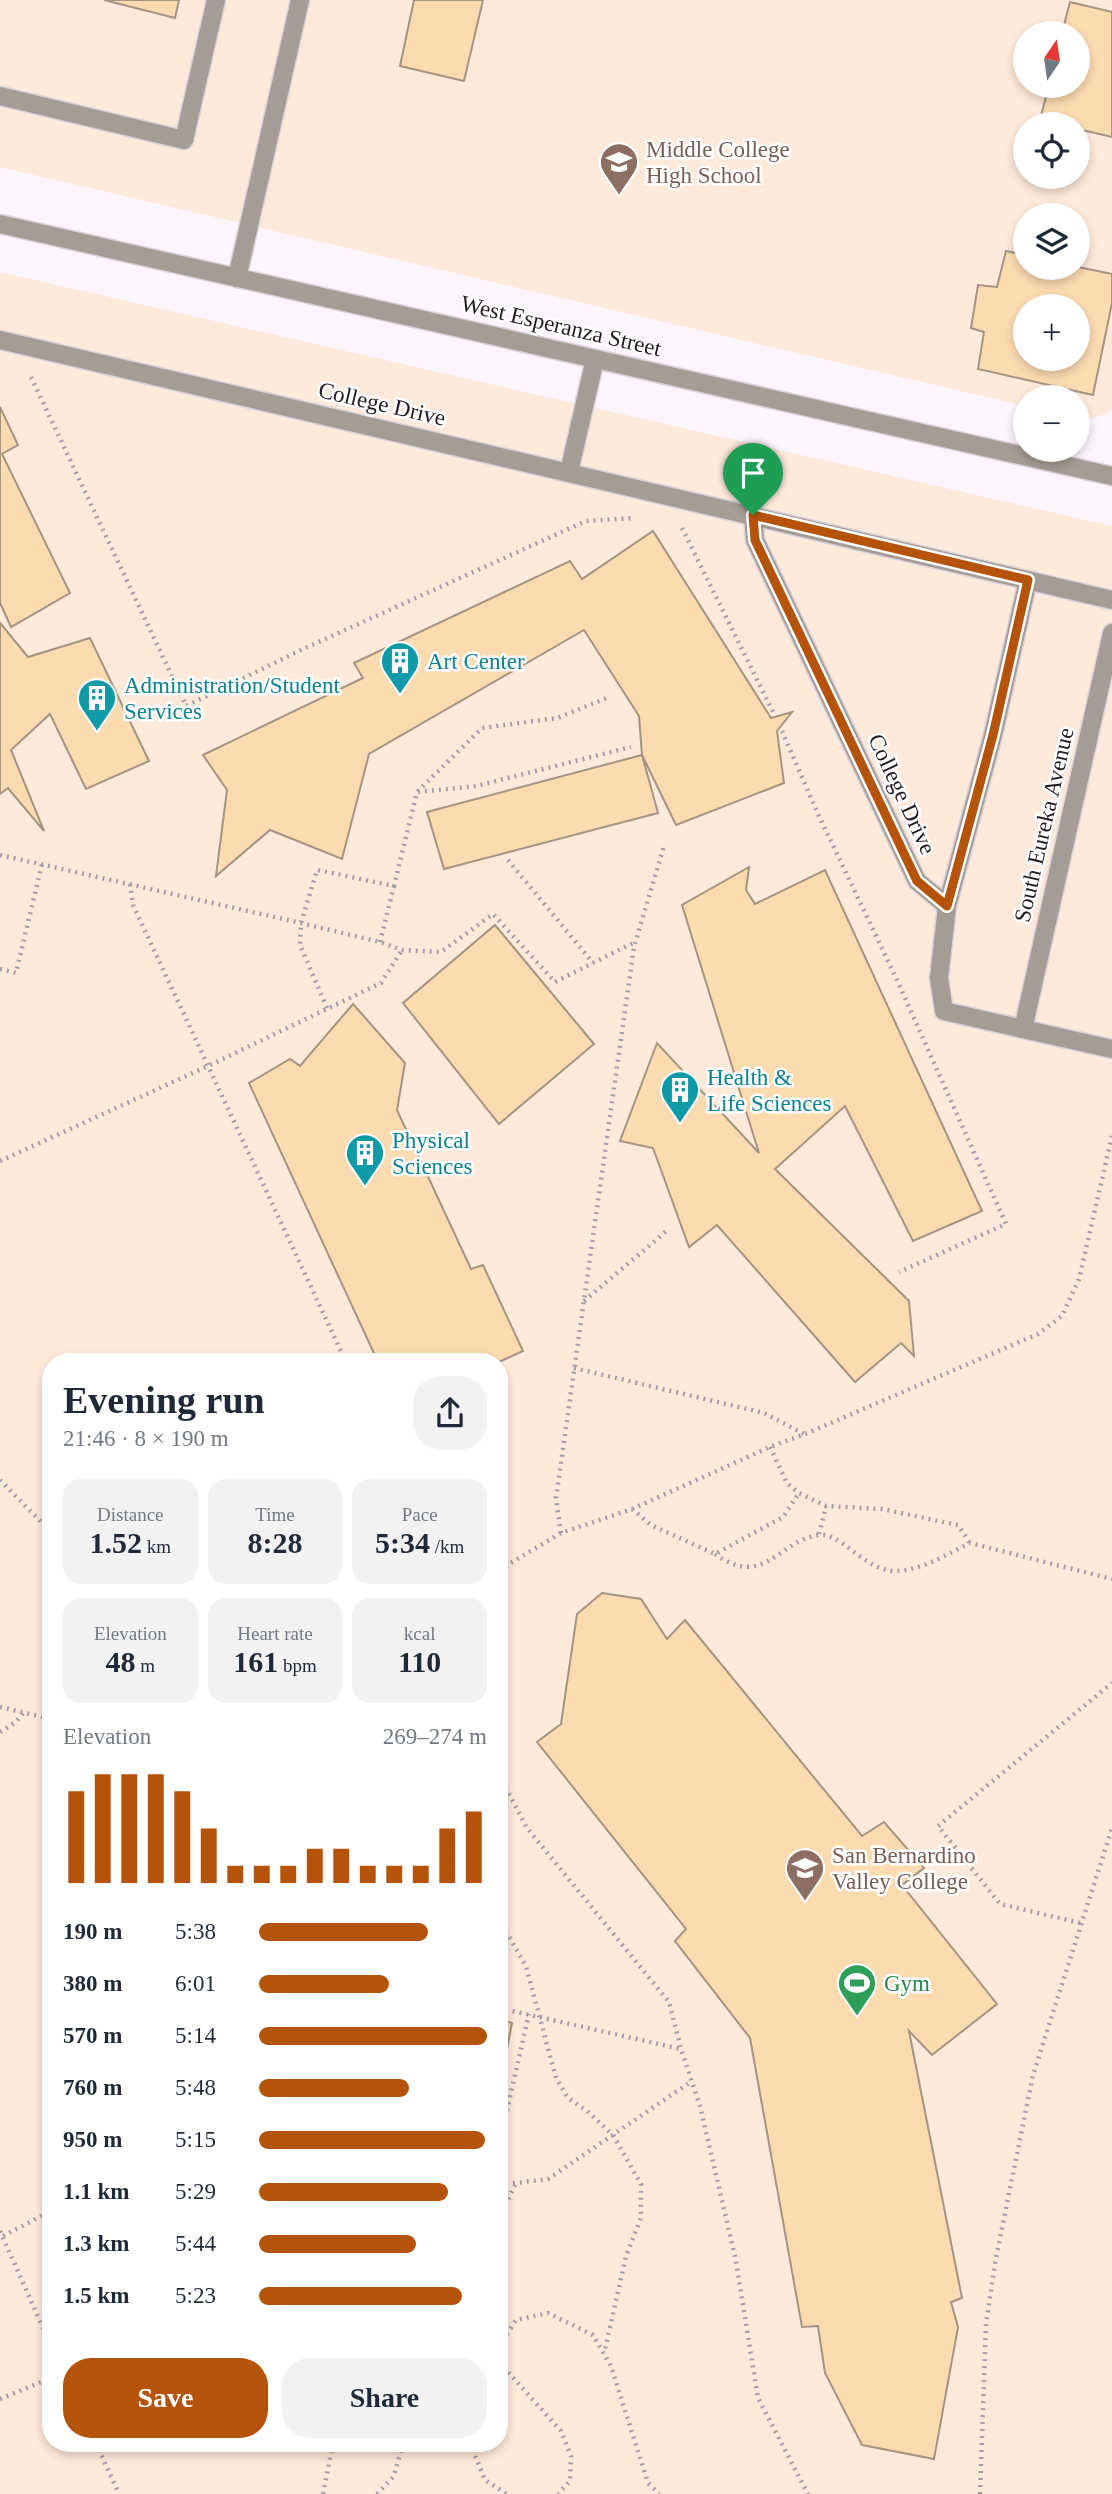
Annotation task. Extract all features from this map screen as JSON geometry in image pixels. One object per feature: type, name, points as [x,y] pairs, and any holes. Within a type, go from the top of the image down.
[{"type":"street","points":[[0,96],[184,140],[216,0]]},
{"type":"street","points":[[237,278],[300,0]]},
{"type":"street","name":"West Esperanza Street","points":[[0,224],[1112,476]]},
{"type":"street","name":"College Drive","points":[[0,340],[1112,600]]},
{"type":"street","points":[[569,472],[595,359]]},
{"type":"street","name":"College Drive","points":[[753,515],[755,540],[917,881],[947,906]]},
{"type":"street","points":[[1028,580],[993,735],[947,906],[939,978],[944,1011],[1112,1049]]},
{"type":"street","name":"South Eureka Avenue","points":[[1023,1029],[1112,633]]},
{"type":"path","points":[[25,373],[33,378],[186,706],[301,650],[586,522],[636,518]]},
{"type":"path","points":[[671,526],[682,528],[773,712]]},
{"type":"path","points":[[380,942],[417,792],[482,728],[557,718],[607,698]]},
{"type":"path","points":[[782,731],[1006,1224],[899,1272]]},
{"type":"path","points":[[417,792],[476,786],[631,747]]},
{"type":"path","points":[[561,1533],[556,1499],[635,942],[664,846]]},
{"type":"path","points":[[0,855],[301,923],[402,950],[441,952],[493,914],[555,982],[635,942]]},
{"type":"path","points":[[508,860],[593,963]]},
{"type":"path","points":[[0,969],[16,973],[42,864]]},
{"type":"path","points":[[327,1008],[300,945],[301,923],[317,870],[394,886]]},
{"type":"path","points":[[130,884],[132,905],[342,1353]]},
{"type":"path","points":[[0,1161],[381,984],[402,950]]},
{"type":"path","points":[[508,1565],[561,1533],[632,1509],[770,1447],[1038,1335],[1062,1316],[1079,1279],[1112,1136]]},
{"type":"path","points":[[584,1301],[668,1229]]},
{"type":"path","points":[[574,1367],[764,1413],[805,1434]]},
{"type":"path","points":[[770,1447],[787,1483],[799,1493],[826,1506],[881,1509],[958,1525],[970,1543]]},
{"type":"path","points":[[0,1480],[42,1523]]},
{"type":"path","points":[[715,1554],[783,1517],[799,1493]]},
{"type":"path","points":[[819,1534],[826,1506]]},
{"type":"path","points":[[632,1509],[651,1525],[715,1554],[730,1564],[753,1567],[819,1534],[832,1536],[867,1563],[894,1571],[929,1563],[970,1543],[1112,1579]]},
{"type":"path","points":[[1080,1923],[1000,1904],[938,1826],[1112,1683]]},
{"type":"path","points":[[0,1707],[42,1717]]},
{"type":"path","points":[[0,1732],[16,1722],[23,1713]]},
{"type":"path","points":[[508,1792],[527,1828],[669,2002],[692,2081],[736,2261],[758,2398],[808,2494]]},
{"type":"path","points":[[980,2494],[986,2324],[995,2263],[1032,2075],[1112,1828]]},
{"type":"path","points":[[508,1934],[526,1965],[556,2078],[568,2098],[613,2135],[641,2183],[641,2218],[626,2256],[604,2354]]},
{"type":"path","points":[[508,2010],[681,2049]]},
{"type":"path","points":[[508,2106],[529,2014]]},
{"type":"path","points":[[508,2184],[548,2179],[692,2081]]},
{"type":"path","points":[[508,2199],[516,2183]]},
{"type":"path","points":[[42,2215],[1,2234],[42,2326]]},
{"type":"path","points":[[508,2332],[516,2320],[548,2313],[593,2335],[611,2366],[648,2483],[659,2494]]},
{"type":"path","points":[[508,2372],[561,2431],[571,2456],[570,2481],[558,2494]]},
{"type":"path","points":[[0,2399],[42,2382]]},
{"type":"path","points":[[100,2452],[119,2494]]},
{"type":"path","points":[[323,2494],[331,2452]]},
{"type":"path","points":[[377,2494],[394,2476],[400,2452]]},
{"type":"path","points":[[474,2452],[485,2480],[507,2494]]},
{"type":"shaded area","name":"Middle College High School","points":[[0,0],[1112,0],[1112,409],[1090,419],[1090,385],[1013,385],[1013,403],[0,167]]},
{"type":"shaded area","name":"San Bernardino Valley College","points":[[0,272],[1112,526],[1112,2494],[0,2494]]},
{"type":"building","points":[[104,0],[179,0],[175,18]]},
{"type":"building","points":[[414,0],[483,0],[464,81],[400,66]]},
{"type":"building","points":[[1070,2],[1112,12],[1112,137],[1090,132],[1090,112],[1042,112],[1046,98],[1090,98],[1090,21],[1065,21]]},
{"type":"building","points":[[1006,251],[1013,252],[1013,280],[1090,280],[1090,269],[1112,274],[1112,303],[1093,395],[1090,394],[1090,385],[1049,385],[978,369],[984,332],[971,328],[978,285],[997,287]]},
{"type":"building","points":[[0,407],[18,445],[2,454],[70,593],[11,627],[0,603]]},
{"type":"building","name":"Art Center","points":[[653,531],[771,718],[792,712],[777,731],[784,783],[676,825],[642,755],[639,716],[584,630],[369,754],[342,859],[270,830],[216,876],[227,790],[203,755],[363,678],[354,663],[570,561],[582,579]]},
{"type":"building","name":"Administration/Student Services","points":[[0,623],[28,657],[90,638],[149,761],[86,789],[50,714],[11,750],[44,831],[8,788],[0,794]]},
{"type":"building","points":[[642,755],[658,813],[444,869],[427,812]]},
{"type":"building","name":"Health & Life Sciences","points":[[749,867],[746,890],[755,904],[825,870],[982,1211],[913,1241],[845,1106],[775,1169],[909,1301],[914,1356],[901,1343],[855,1382],[717,1225],[689,1247],[653,1148],[620,1141],[657,1043],[759,1153],[682,905]]},
{"type":"building","name":"Physical Sciences","points":[[495,925],[594,1044],[499,1124],[403,1003]]},
{"type":"building","name":"Physical Sciences","points":[[353,1004],[405,1063],[397,1110],[471,1269],[483,1265],[523,1351],[508,1358],[508,1353],[374,1353],[249,1083],[290,1059],[300,1066]]},
{"type":"building","name":"Gym","points":[[602,1593],[641,1599],[667,1639],[685,1620],[862,1836],[884,1822],[924,1868],[902,1885],[997,2004],[932,2055],[909,2031],[962,2298],[951,2302],[958,2327],[934,2459],[862,2445],[825,2373],[818,2326],[802,2327],[750,2038],[675,1941],[686,1929],[537,1742],[561,1724],[577,1614]]},
{"type":"building","points":[[508,2022],[512,2023],[508,2043]]},
{"type":"place","name":"Middle College High School","points":[[619,196]]},
{"type":"place","name":"Art Center","points":[[400,695]]},
{"type":"place","name":"Administration/Student Services","points":[[97,732]]},
{"type":"place","name":"Health & Life Sciences","points":[[680,1124]]},
{"type":"place","name":"Physical Sciences","points":[[365,1187]]},
{"type":"place","name":"San Bernardino Valley College","points":[[805,1902]]},
{"type":"place","name":"Gym","points":[[857,2017]]},
{"type":"route","points":[[753,515],[1028,580],[993,735],[947,906],[917,881],[755,540],[753,515]]}]
